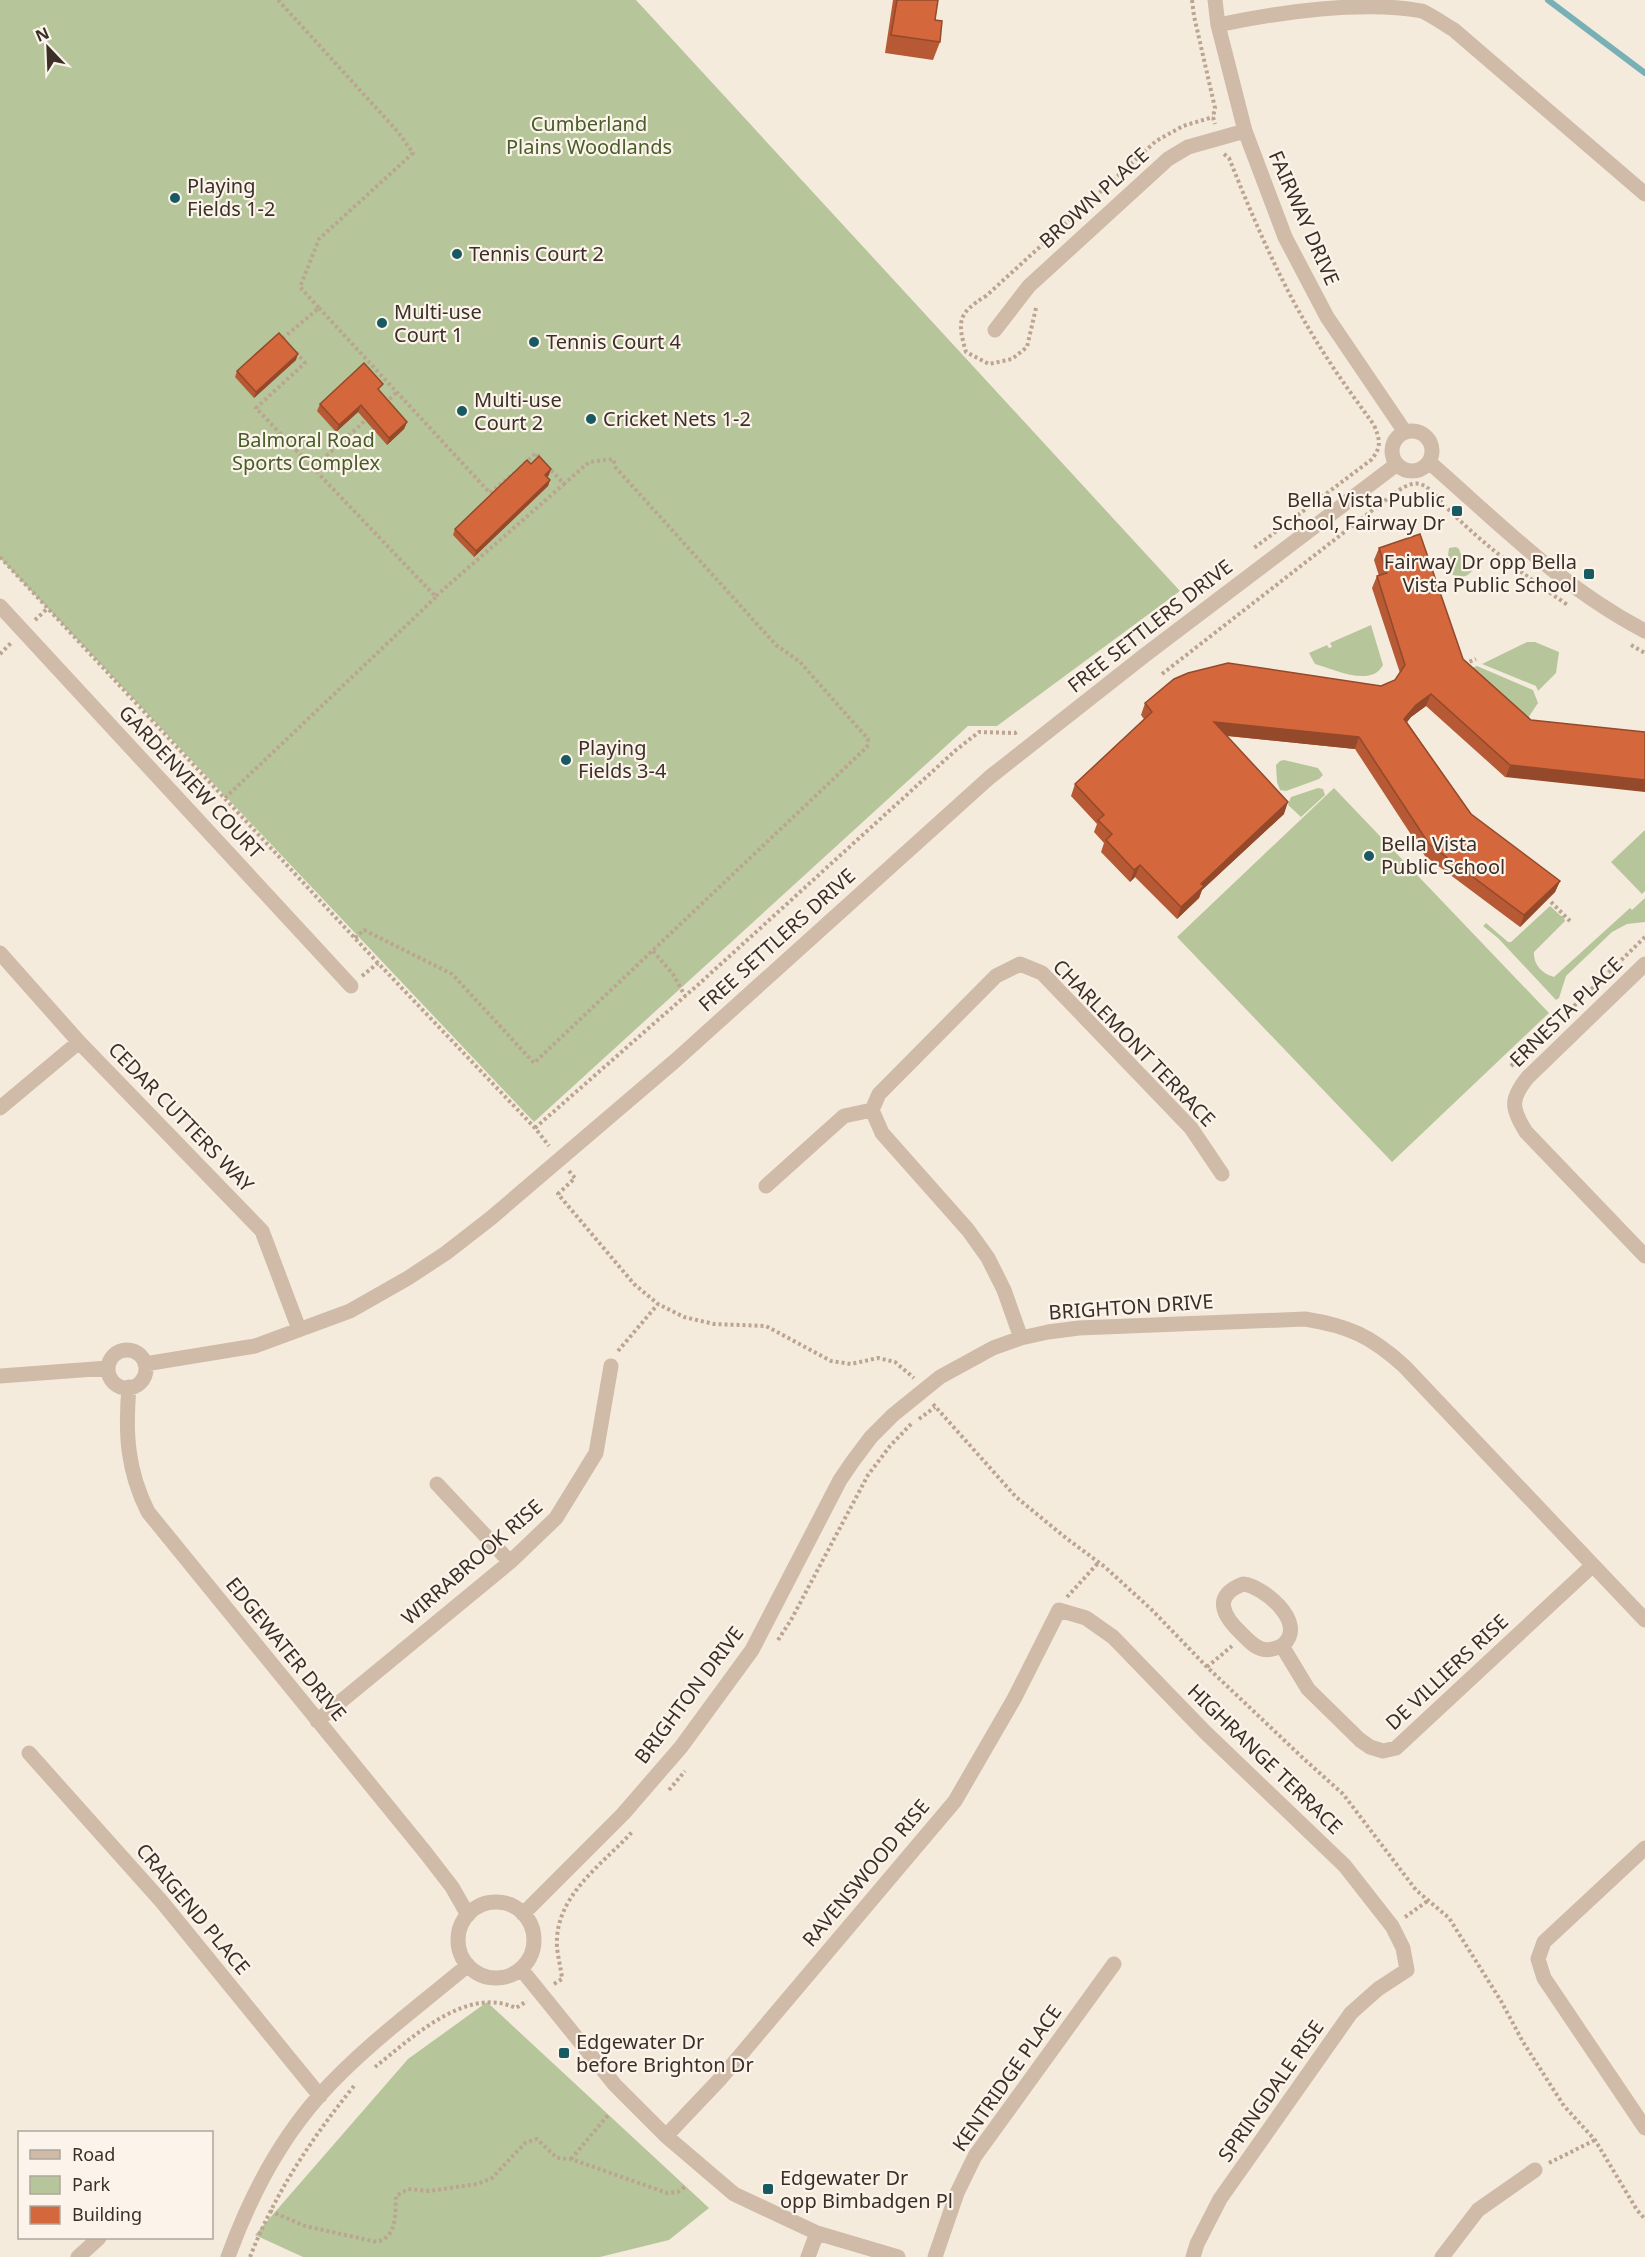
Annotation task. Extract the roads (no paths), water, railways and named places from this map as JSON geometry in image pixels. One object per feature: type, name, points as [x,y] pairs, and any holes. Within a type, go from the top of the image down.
[{"type":"street","name":"FAIRWAY DRIVE","points":[[1215,0],[1218,25],[1245,131],[1285,237],[1333,327],[1405,432]]},
{"type":"street","points":[[1218,25],[1346,0],[1382,2],[1422,11],[1454,30],[1645,194]]},
{"type":"street","name":"BROWN PLACE","points":[[995,330],[1029,286],[1168,159],[1188,147],[1245,131]]},
{"type":"street","points":[[1405,432],[1418,432],[1428,438],[1433,450],[1425,468],[1412,472],[1397,464],[1392,455],[1392,448],[1395,441],[1405,432]]},
{"type":"street","points":[[1429,462],[1512,538],[1556,574],[1645,631]]},
{"type":"street","name":"FREE SETTLERS DRIVE","points":[[145,1364],[255,1346],[350,1311],[446,1253],[525,1189],[676,1059],[990,777],[1145,655],[1397,464]]},
{"type":"street","name":"GARDENVIEW COURT","points":[[0,606],[351,986]]},
{"type":"street","name":"CEDAR CUTTERS WAY","points":[[0,953],[79,1042],[262,1231],[299,1329]]},
{"type":"street","name":"CHARLEMONT TERRACE","points":[[872,1110],[879,1094],[996,976],[1020,964],[1042,973],[1191,1128],[1222,1174]]},
{"type":"street","name":"ERNESTA PLACE","points":[[1645,964],[1528,1077],[1514,1100],[1515,1111],[1526,1132],[1645,1256]]},
{"type":"street","points":[[0,1108],[79,1042]]},
{"type":"street","points":[[766,1186],[844,1116],[872,1110],[882,1133],[968,1230],[988,1258],[1004,1290],[1021,1338]]},
{"type":"street","name":"BRIGHTON DRIVE","points":[[523,1914],[637,1797],[681,1747],[746,1659],[840,1480],[871,1437],[893,1415],[940,1377],[993,1348],[1021,1338],[1078,1328],[1305,1319],[1335,1324],[1361,1334],[1385,1348],[1404,1366],[1645,1620]]},
{"type":"street","points":[[123,1350],[136,1352],[145,1364],[145,1374],[143,1379],[129,1388],[115,1384],[108,1368],[113,1356],[123,1350]]},
{"type":"street","name":"WIRRABROOK RISE","points":[[318,1721],[510,1562],[556,1518],[596,1453],[611,1366]]},
{"type":"street","points":[[0,1376],[108,1368]]},
{"type":"street","name":"EDGEWATER DRIVE","points":[[129,1388],[127,1412],[129,1459],[134,1479],[148,1512],[425,1852],[452,1887],[468,1915]]},
{"type":"street","points":[[438,1485],[510,1562]]},
{"type":"street","name":"DE VILLIERS RISE","points":[[1282,1646],[1308,1689],[1360,1740],[1370,1747],[1383,1751],[1396,1748],[1593,1565]]},
{"type":"street","points":[[1243,1584],[1250,1585],[1286,1613],[1290,1619],[1291,1630],[1282,1646],[1264,1650],[1255,1646],[1236,1628],[1224,1613],[1224,1599],[1229,1592],[1243,1584]]},
{"type":"street","name":"HIGHRANGE TERRACE","points":[[1059,1610],[1086,1618],[1113,1637],[1205,1732],[1345,1866],[1392,1926],[1403,1948],[1407,1970]]},
{"type":"street","name":"RAVENSWOOD RISE","points":[[666,2136],[721,2078],[955,1801],[1014,1699],[1059,1610]]},
{"type":"street","name":"CRAIGEND PLACE","points":[[30,1753],[162,1902],[320,2096]]},
{"type":"street","points":[[1645,1848],[1544,1942],[1538,1959],[1544,1977],[1645,2128]]},
{"type":"street","points":[[495,1902],[515,1908],[523,1914],[529,1922],[534,1941],[532,1952],[521,1969],[500,1978],[477,1973],[468,1965],[458,1946],[459,1935],[468,1915],[485,1904],[495,1902]]},
{"type":"street","name":"KENTRIDGE PLACE","points":[[935,2257],[957,2193],[975,2156],[1114,1964]]},
{"type":"street","points":[[228,2257],[258,2187],[280,2150],[320,2096],[356,2060],[468,1965]]},
{"type":"street","points":[[521,1969],[615,2085],[666,2136],[734,2194],[817,2232],[898,2257]]},
{"type":"street","name":"SPRINGDALE RISE","points":[[1193,2257],[1197,2244],[1220,2199],[1351,2013],[1378,1989],[1407,1970]]},
{"type":"street","points":[[1442,2257],[1478,2210],[1534,2170]]},
{"type":"street","points":[[808,2257],[817,2232]]},
{"type":"street","points":[[78,2257],[98,2239]]},
{"type":"waterway","points":[[1548,0],[1645,73]]},
{"type":"place","name":"Playing Fields 1-2","points":[[175,198]]},
{"type":"place","name":"Tennis Court 2","points":[[457,254]]},
{"type":"place","name":"Multi-use Court 1","points":[[382,323]]},
{"type":"place","name":"Tennis Court 4","points":[[534,342]]},
{"type":"place","name":"Multi-use Court 2","points":[[462,411]]},
{"type":"place","name":"Cricket Nets 1-2","points":[[591,419]]},
{"type":"place","name":"Bella Vista Public School, Fairway Dr","points":[[1457,511]]},
{"type":"place","name":"Fairway Dr opp Bella Vista Public School","points":[[1589,574]]},
{"type":"place","name":"Playing Fields 3-4","points":[[566,760]]},
{"type":"place","name":"Bella Vista Public School","points":[[1369,856]]},
{"type":"place","name":"Edgewater Dr before Brighton Dr","points":[[564,2053]]},
{"type":"place","name":"Edgewater Dr opp Bimbadgen Pl","points":[[768,2189]]},
{"type":"park label","name":"Cumberland Plains Woodlands","points":[[589,136]]},
{"type":"park label","name":"Balmoral Road Sports Complex","points":[[306,452]]}]
